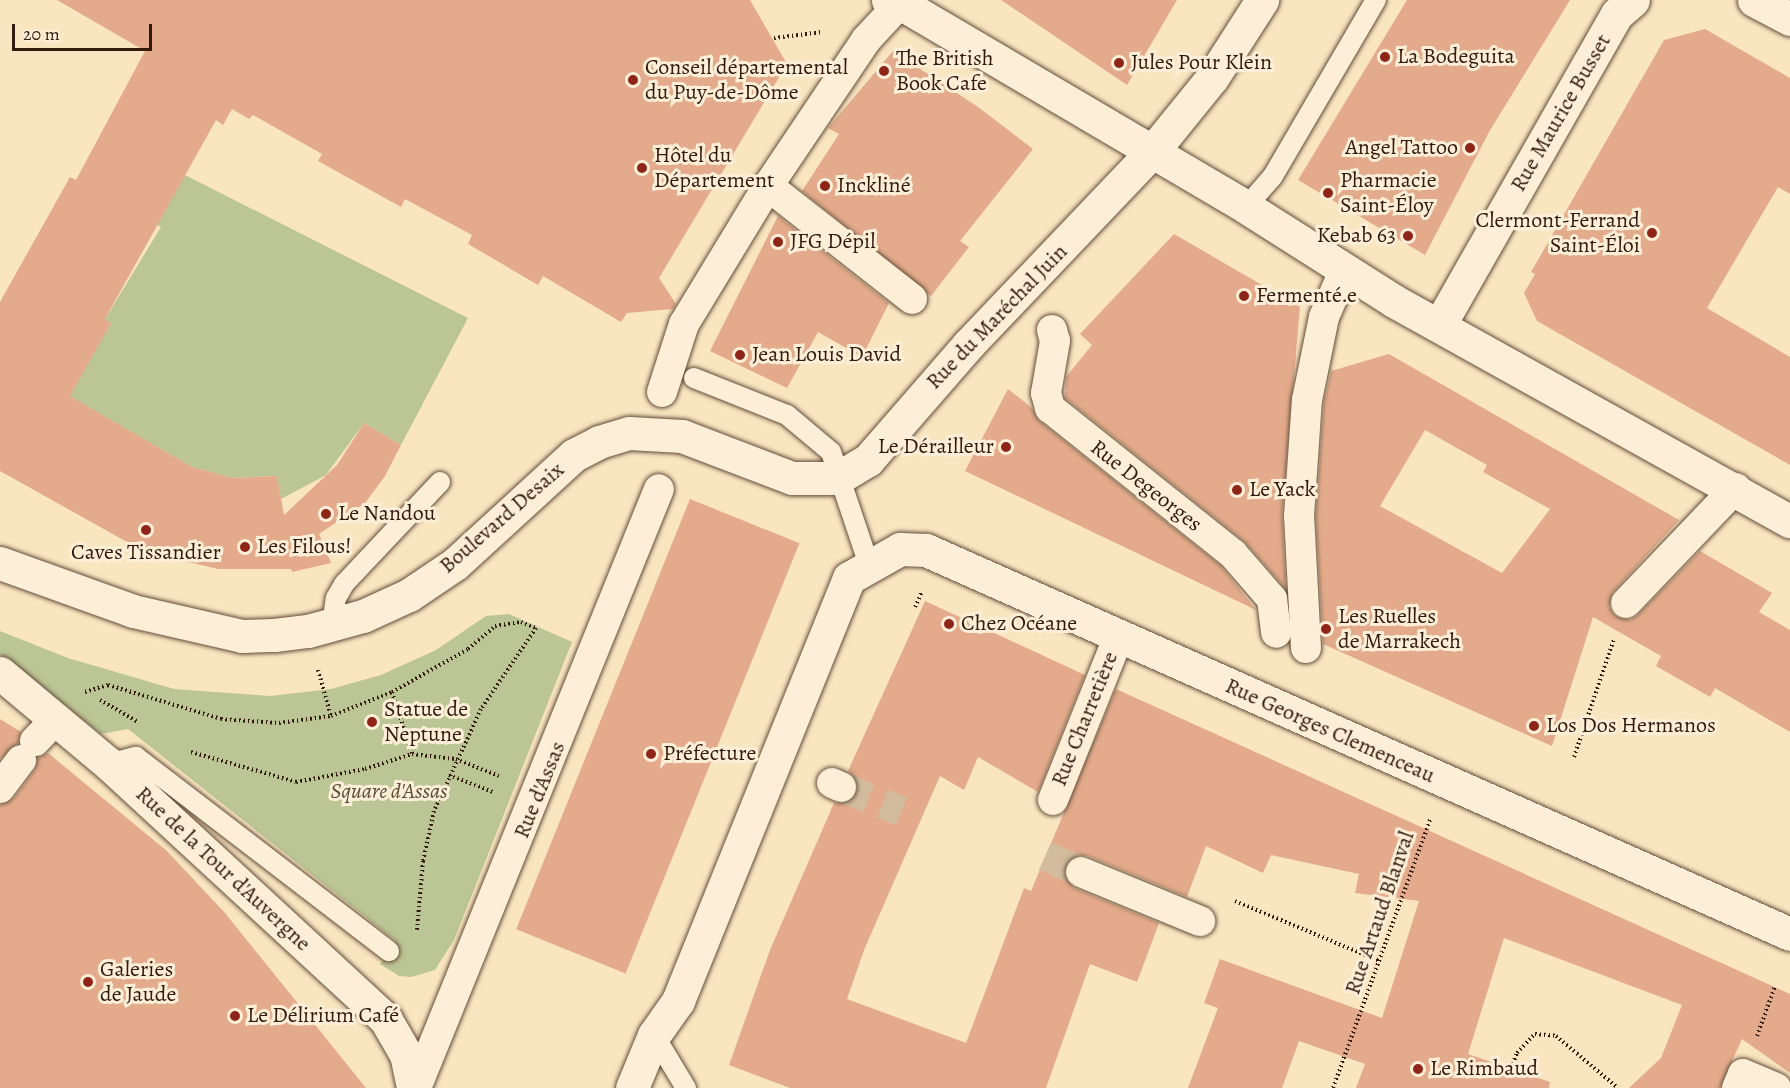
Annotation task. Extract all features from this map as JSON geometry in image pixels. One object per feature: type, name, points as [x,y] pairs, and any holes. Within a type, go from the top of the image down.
[{"type":"street","name":"Rue du Maréchal Juin","points":[[838,478],[868,460],[968,345],[1152,152],[1212,78],[1263,0]]},
{"type":"street","name":"Rue Maurice Busset","points":[[1440,324],[1617,14],[1633,0]]},
{"type":"street","points":[[1754,0],[1790,19]]},
{"type":"street","points":[[662,392],[684,324],[768,186],[866,40],[897,1],[1246,207],[1344,271],[1736,488],[1790,521]]},
{"type":"street","points":[[768,186],[912,299]]},
{"type":"street","points":[[1306,648],[1299,516],[1307,400],[1324,317],[1344,271]]},
{"type":"street","name":"Rue Degeorges","points":[[1052,330],[1056,341],[1046,393],[1050,408],[1233,554],[1272,599],[1276,633]]},
{"type":"street","name":"Boulevard Desaix","points":[[0,563],[133,612],[242,636],[308,631],[332,625],[409,595],[455,564],[574,455],[599,442],[629,433],[662,433],[708,444],[792,478],[838,478]]},
{"type":"street","points":[[1626,603],[1736,488]]},
{"type":"street","name":"Rue d'Assas","points":[[414,1088],[539,791],[659,489]]},
{"type":"street","name":"Rue Georges Clemenceau","points":[[632,1088],[654,1035],[678,1001],[849,578],[900,549],[926,550],[1118,638],[1790,934]]},
{"type":"street","name":"Rue Charretière","points":[[1053,800],[1118,638]]},
{"type":"street","name":"Rue de la Tour d'Auvergne","points":[[0,673],[48,729],[109,764],[386,1020],[406,1054],[414,1088]]},
{"type":"street","points":[[0,788],[48,729]]},
{"type":"street","points":[[1081,872],[1200,921]]},
{"type":"street","points":[[1740,1081],[1776,1088]]},
{"type":"lane","points":[[1246,207],[1273,176],[1376,0]]},
{"type":"lane","points":[[694,378],[787,415],[831,452],[869,565]]},
{"type":"lane","points":[[332,625],[336,598],[344,584],[440,482]]},
{"type":"lane","points":[[109,764],[136,757],[389,951]]},
{"type":"lane","points":[[654,1035],[686,1088]]},
{"type":"path","points":[[915,607],[924,586]]},
{"type":"path","points":[[1574,758],[1626,603]]},
{"type":"path","points":[[48,729],[85,693],[108,685],[221,719],[279,723],[331,716],[392,692],[468,648],[495,626],[521,622],[536,628],[481,709],[434,811],[423,861],[416,936]]},
{"type":"path","points":[[392,692],[412,754]]},
{"type":"path","points":[[85,693],[147,727]]},
{"type":"path","points":[[184,749],[296,782],[365,769],[412,754],[456,759],[539,791]]},
{"type":"path","name":"Rue Artaud Blanval","points":[[1333,1088],[1427,827]]},
{"type":"path","points":[[1233,900],[1380,961]]},
{"type":"path","points":[[1740,1081],[1775,986]]},
{"type":"path","points":[[1511,1068],[1517,1053],[1535,1034],[1556,1036],[1618,1088]]},
{"type":"green space","points":[[185,175],[468,318],[401,445],[364,423],[326,475],[281,499],[277,476],[233,478],[192,467],[64,393],[111,324],[105,319],[161,227],[157,225]]},
{"type":"green space","name":"Square d'Assas","points":[[509,614],[572,642],[454,940],[435,970],[411,977],[399,976],[380,964],[396,941],[128,729],[101,734],[0,654],[0,631],[68,658],[174,689],[270,696],[331,689],[381,675],[436,650],[486,616]]},
{"type":"building","points":[[57,0],[750,0],[787,64],[659,278],[676,304],[673,309],[627,313],[621,322],[543,276],[538,285],[468,244],[472,235],[405,199],[401,207],[318,161],[322,154],[253,115],[249,119],[232,109],[223,125],[216,120],[105,319],[111,323],[70,396],[192,467],[233,478],[277,476],[284,515],[337,465],[364,423],[401,445],[385,476],[365,503],[319,534],[331,563],[292,572],[291,569],[218,569],[155,554],[127,542],[0,471],[0,302],[70,177],[76,180],[145,51]]},
{"type":"building","points":[[1001,0],[1177,0],[1127,85]]},
{"type":"building","points":[[1407,0],[1570,0],[1489,132],[1425,255],[1298,180]]},
{"type":"building","name":"Clermont-Ferrand Saint-Éloi","points":[[1705,29],[1790,78],[1790,194],[1778,187],[1707,308],[1790,357],[1790,465],[1537,321],[1524,293],[1535,274],[1531,272],[1664,40]]},
{"type":"building","points":[[893,51],[978,107],[1033,149],[960,241],[969,247],[931,296],[802,191],[839,134],[828,128]]},
{"type":"building","points":[[778,216],[889,303],[862,357],[818,332],[787,388],[710,351]]},
{"type":"building","points":[[1174,234],[1300,307],[1282,515],[1286,589],[1244,541],[1065,398],[1066,377],[1092,345],[1080,334]]},
{"type":"building","points":[[1389,354],[1679,520],[1613,592],[1609,607],[1615,616],[1630,620],[1638,615],[1700,551],[1772,593],[1759,612],[1790,630],[1790,732],[1715,688],[1710,697],[1656,666],[1661,656],[1593,617],[1552,746],[1323,644],[1316,516],[1324,402],[1331,371]],"holes":[[[1425,430],[1487,465],[1483,472],[1550,509],[1502,573],[1380,506]]]},
{"type":"building","points":[[1008,389],[1032,408],[1039,421],[1221,566],[1256,610],[965,471]]},
{"type":"building","name":"Préfecture","points":[[690,499],[799,543],[626,973],[516,929]]},
{"type":"building","points":[[925,601],[1085,675],[1038,792],[978,757],[964,790],[940,776],[864,950],[847,999],[966,1043],[1024,888],[1031,891],[1116,689],[1790,994],[1790,1073],[1742,1039],[1720,1088],[1629,1088],[1661,1058],[1682,1005],[1504,938],[1468,1054],[1550,1082],[1549,1088],[1356,1088],[1365,1064],[1299,1041],[1282,1088],[1188,1088],[1218,1008],[1204,1003],[1220,959],[1382,1018],[1419,901],[1355,893],[1359,874],[1271,855],[1263,873],[1206,846],[1187,897],[1088,856],[1078,855],[1065,865],[1064,875],[1074,888],[1159,923],[1137,982],[1090,964],[1046,1088],[790,1088],[729,1065],[770,950],[834,803],[851,801],[857,793],[855,777],[848,771]]},
{"type":"building","points":[[0,719],[21,732],[18,743],[0,759]]},
{"type":"building","name":"Galeries de Jaude","points":[[48,753],[167,851],[225,913],[366,1088],[0,1088],[0,805],[14,798],[35,770],[38,758]]},
{"type":"tunnel","points":[[841,787],[901,811]]},
{"type":"tunnel","points":[[1045,856],[1081,872]]},
{"type":"place","name":"La Bodeguita","points":[[1385,57]]},
{"type":"place","name":"Jules Pour Klein","points":[[1119,63]]},
{"type":"place","name":"The British Book Cafe","points":[[884,71]]},
{"type":"place","name":"Conseil départemental du Puy-de-Dôme","points":[[633,80]]},
{"type":"place","name":"Angel Tattoo","points":[[1470,148]]},
{"type":"place","name":"Hôtel du Département","points":[[642,168]]},
{"type":"place","name":"Inckliné","points":[[825,186]]},
{"type":"place","name":"Pharmacie Saint-Éloy","points":[[1328,193]]},
{"type":"place","name":"Clermont-Ferrand Saint-Éloi","points":[[1652,233]]},
{"type":"place","name":"Kebab 63","points":[[1408,236]]},
{"type":"place","name":"JFG Dépil","points":[[778,242]]},
{"type":"place","name":"Fermenté.e","points":[[1244,296]]},
{"type":"place","name":"Jean Louis David","points":[[740,355]]},
{"type":"place","name":"Le Dérailleur","points":[[1006,447]]},
{"type":"place","name":"Le Yack","points":[[1237,490]]},
{"type":"place","name":"Le Nandou","points":[[326,514]]},
{"type":"place","name":"Caves Tissandier","points":[[146,530]]},
{"type":"place","name":"Les Filous!","points":[[245,547]]},
{"type":"place","name":"Chez Océane","points":[[949,624]]},
{"type":"place","name":"Les Ruelles de Marrakech","points":[[1326,629]]},
{"type":"place","name":"Statue de Neptune","points":[[372,722]]},
{"type":"place","name":"Los Dos Hermanos","points":[[1534,726]]},
{"type":"place","name":"Préfecture","points":[[651,754]]},
{"type":"place","name":"Galeries de Jaude","points":[[88,982]]},
{"type":"place","name":"Le Délirium Café","points":[[235,1016]]},
{"type":"place","name":"Le Rimbaud","points":[[1418,1069]]}]
